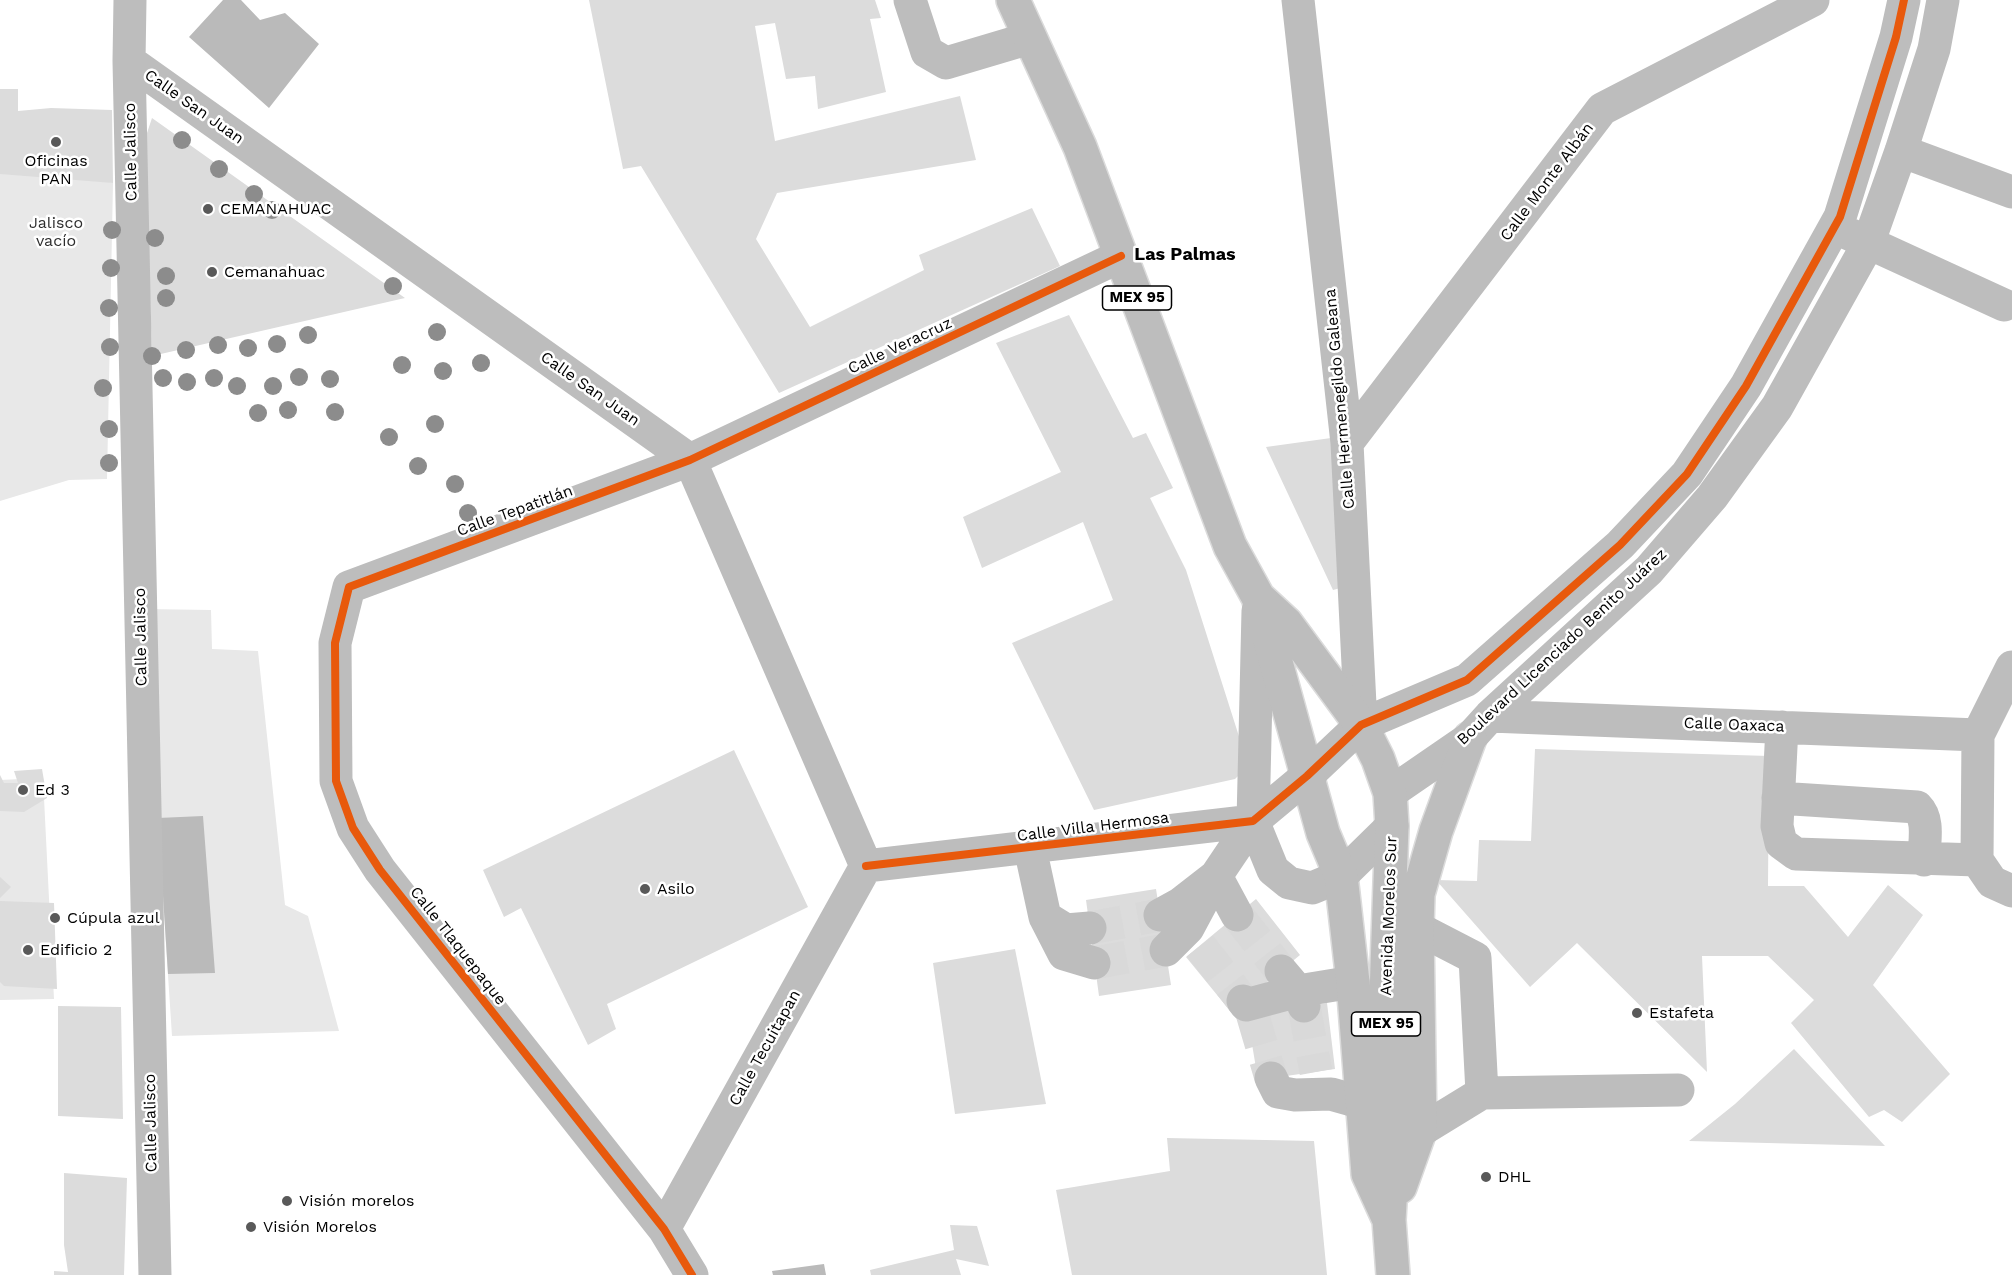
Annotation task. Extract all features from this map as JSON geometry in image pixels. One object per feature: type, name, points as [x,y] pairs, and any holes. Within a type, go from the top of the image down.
[{"type":"street","name":"Calle Jalisco","points":[[130,0],[129,61],[154,1275]]},
{"type":"street","points":[[910,0],[927,52],[946,63],[1030,38]]},
{"type":"street","name":"MEX 95","points":[[1013,0],[1080,147],[1230,546],[1258,597]]},
{"type":"street","name":"Calle Hermenegildo Galeana","points":[[1298,0],[1347,443],[1361,725]]},
{"type":"street","name":"Calle Monte Albán","points":[[1347,443],[1602,109],[1813,0]]},
{"type":"street","points":[[1166,950],[1183,929],[1180,904],[1216,876],[1253,821],[1307,776],[1361,725],[1467,680],[1620,545],[1687,474],[1746,386],[1840,217],[1896,37],[1904,0]]},
{"type":"street","name":"Boulevard Licenciado Benito Juárez","points":[[1390,793],[1480,727],[1649,570],[1712,497],[1777,407],[1868,244],[1934,49],[1943,0]]},
{"type":"street","name":"Calle San Juan","points":[[129,61],[690,460]]},
{"type":"street","points":[[1901,151],[2012,192]]},
{"type":"street","points":[[1835,226],[1868,244],[2004,304]]},
{"type":"street","name":"Calle Veracruz","points":[[690,460],[1121,256]]},
{"type":"street","points":[[690,460],[866,866]]},
{"type":"street","name":"Calle Tepatitlán","points":[[349,587],[690,460]]},
{"type":"street","name":"Calle Tlaquepaque","points":[[349,587],[335,643],[336,781],[353,828],[380,870],[664,1229],[692,1275]]},
{"type":"street","name":"Avenida Morelos Sur","points":[[1258,597],[1286,623],[1361,725],[1378,759],[1390,793],[1392,826],[1386,1058],[1391,1118],[1392,1167],[1389,1220],[1393,1275]]},
{"type":"street","name":"Avenida Morelos Sur","points":[[1258,597],[1323,833],[1341,876],[1353,982],[1368,1174],[1389,1220]]},
{"type":"street","name":"Avenida Morelos Sur","points":[[1258,597],[1253,821],[1272,870],[1288,883],[1312,888],[1341,876],[1392,826]]},
{"type":"street","points":[[2012,668],[1978,735],[1977,860],[1992,882],[2012,891]]},
{"type":"street","points":[[1389,1220],[1420,1131],[1418,894],[1436,831],[1480,727]]},
{"type":"street","name":"Calle Oaxaca","points":[[1480,727],[1782,727],[1978,735]]},
{"type":"street","points":[[1782,727],[1777,826],[1781,843],[1796,855],[1977,860]]},
{"type":"street","points":[[1778,798],[1917,807],[1923,813],[1925,824],[1924,860]]},
{"type":"street","name":"Calle Villa Hermosa","points":[[866,866],[1253,821]]},
{"type":"street","points":[[1030,848],[1044,917],[1064,954],[1095,963]]},
{"type":"street","name":"Calle Tecuitapan","points":[[664,1229],[866,866]]},
{"type":"street","points":[[1216,876],[1237,915]]},
{"type":"street","points":[[1044,917],[1066,930],[1090,928]]},
{"type":"street","points":[[1417,928],[1475,958],[1482,1093]]},
{"type":"street","points":[[1247,1006],[1294,989],[1353,982]]},
{"type":"street","points":[[1271,1078],[1278,1092],[1295,1095],[1323,1083],[1363,1103]]},
{"type":"street","points":[[1420,1131],[1482,1093],[1678,1090]]},
{"type":"green space","name":"Jalisco vacío","points":[[0,171],[70,173],[113,183],[107,479],[69,480],[0,501]]},
{"type":"green space","points":[[144,609],[211,610],[212,649],[258,651],[285,905],[308,916],[339,1031],[172,1036]]},
{"type":"green space","points":[[43,778],[54,999],[0,1000],[0,780]]},
{"type":"shaded area","points":[[223,0],[241,0],[260,20],[285,13],[319,44],[269,108],[189,37]]},
{"type":"shaded area","points":[[203,816],[215,973],[168,974],[158,818]]},
{"type":"shaded area","points":[[824,1264],[826,1275],[773,1275],[772,1271]]},
{"type":"building","points":[[589,0],[875,0],[881,18],[870,19],[886,92],[818,109],[815,76],[786,79],[775,23],[755,26],[775,141],[960,96],[976,160],[777,193],[756,239],[810,327],[924,270],[919,255],[1032,208],[1060,266],[779,393],[641,166],[623,169]]},
{"type":"building","name":"Oficinas PAN","points":[[0,89],[18,89],[18,111],[51,108],[112,110],[113,183],[0,174]]},
{"type":"building","name":"Cemanahuac","points":[[152,118],[405,298],[152,356],[145,139]]},
{"type":"building","points":[[1069,315],[1133,438],[1146,433],[1173,488],[1150,498],[1186,570],[1243,749],[1245,769],[1235,779],[1094,810],[1012,643],[1113,600],[1083,522],[982,568],[963,517],[1061,472],[996,343]]},
{"type":"building","points":[[1331,438],[1348,586],[1333,590],[1266,447]]},
{"type":"building","points":[[1535,749],[1769,756],[1768,886],[1804,886],[1848,937],[1888,885],[1923,915],[1873,985],[1950,1074],[1902,1122],[1884,1110],[1869,1117],[1791,1023],[1814,1000],[1768,956],[1702,956],[1707,1072],[1577,943],[1530,987],[1436,880],[1477,881],[1479,840],[1531,841]]},
{"type":"building","name":"Asilo","points":[[734,750],[808,907],[607,1004],[616,1029],[588,1045],[521,908],[504,917],[483,870]]},
{"type":"building","name":"Ed 3","points":[[42,769],[47,798],[24,812],[0,811],[0,775],[4,783],[18,783],[14,771]]},
{"type":"building","points":[[0,877],[11,887],[0,898]]},
{"type":"building","points":[[1156,889],[1171,985],[1099,996],[1086,900]]},
{"type":"building","points":[[1256,899],[1300,955],[1231,1012],[1186,957]]},
{"type":"building","name":"Edificio 2","points":[[0,901],[54,903],[57,989],[4,986],[0,982]]},
{"type":"building","points":[[1015,949],[1046,1104],[955,1114],[933,963]]},
{"type":"building","points":[[1327,1003],[1335,1069],[1258,1080],[1247,1014]]},
{"type":"building","points":[[58,1006],[121,1007],[123,1119],[58,1116]]},
{"type":"building","points":[[1794,1049],[1885,1146],[1689,1141],[1735,1104]]},
{"type":"building","points":[[1167,1138],[1314,1141],[1327,1275],[1072,1275],[1056,1190],[1170,1171]]},
{"type":"building","points":[[64,1173],[127,1178],[124,1275],[54,1275],[54,1271],[68,1272],[64,1245]]},
{"type":"building","points":[[950,1225],[977,1226],[989,1266],[956,1259],[961,1275],[871,1275],[870,1270],[954,1250]]},
{"type":"tunnel","points":[[1090,928],[1160,915]]},
{"type":"tunnel","points":[[1237,915],[1281,971]]},
{"type":"tunnel","points":[[1200,946],[1243,1001]]},
{"type":"tunnel","points":[[1094,963],[1166,950]]},
{"type":"tunnel","points":[[1304,1006],[1316,1072]]},
{"type":"tunnel","points":[[1252,1013],[1271,1078]]},
{"type":"cycle path","points":[[866,866],[1253,821],[1307,776],[1361,725],[1467,680],[1620,545],[1687,474],[1746,386],[1840,217],[1896,37],[1904,0]]},
{"type":"cycle path","points":[[692,1275],[664,1229],[380,870],[353,828],[336,781],[335,643],[349,587],[690,460],[1121,256]]},
{"type":"place","name":"Oficinas PAN","points":[[56,142]]},
{"type":"place","name":"CEMANAHUAC","points":[[208,209]]},
{"type":"place","name":"Cemanahuac","points":[[212,272]]},
{"type":"place","name":"Ed 3","points":[[23,790]]},
{"type":"place","name":"Asilo","points":[[645,889]]},
{"type":"place","name":"Cúpula azul","points":[[55,918]]},
{"type":"place","name":"Edificio 2","points":[[28,950]]},
{"type":"place","name":"Estafeta","points":[[1637,1013]]},
{"type":"place","name":"DHL","points":[[1486,1177]]},
{"type":"place","name":"Visión morelos","points":[[287,1201]]},
{"type":"place","name":"Visión Morelos","points":[[251,1227]]},
{"type":"district","name":"Las Palmas","points":[[1185,255]]}]
